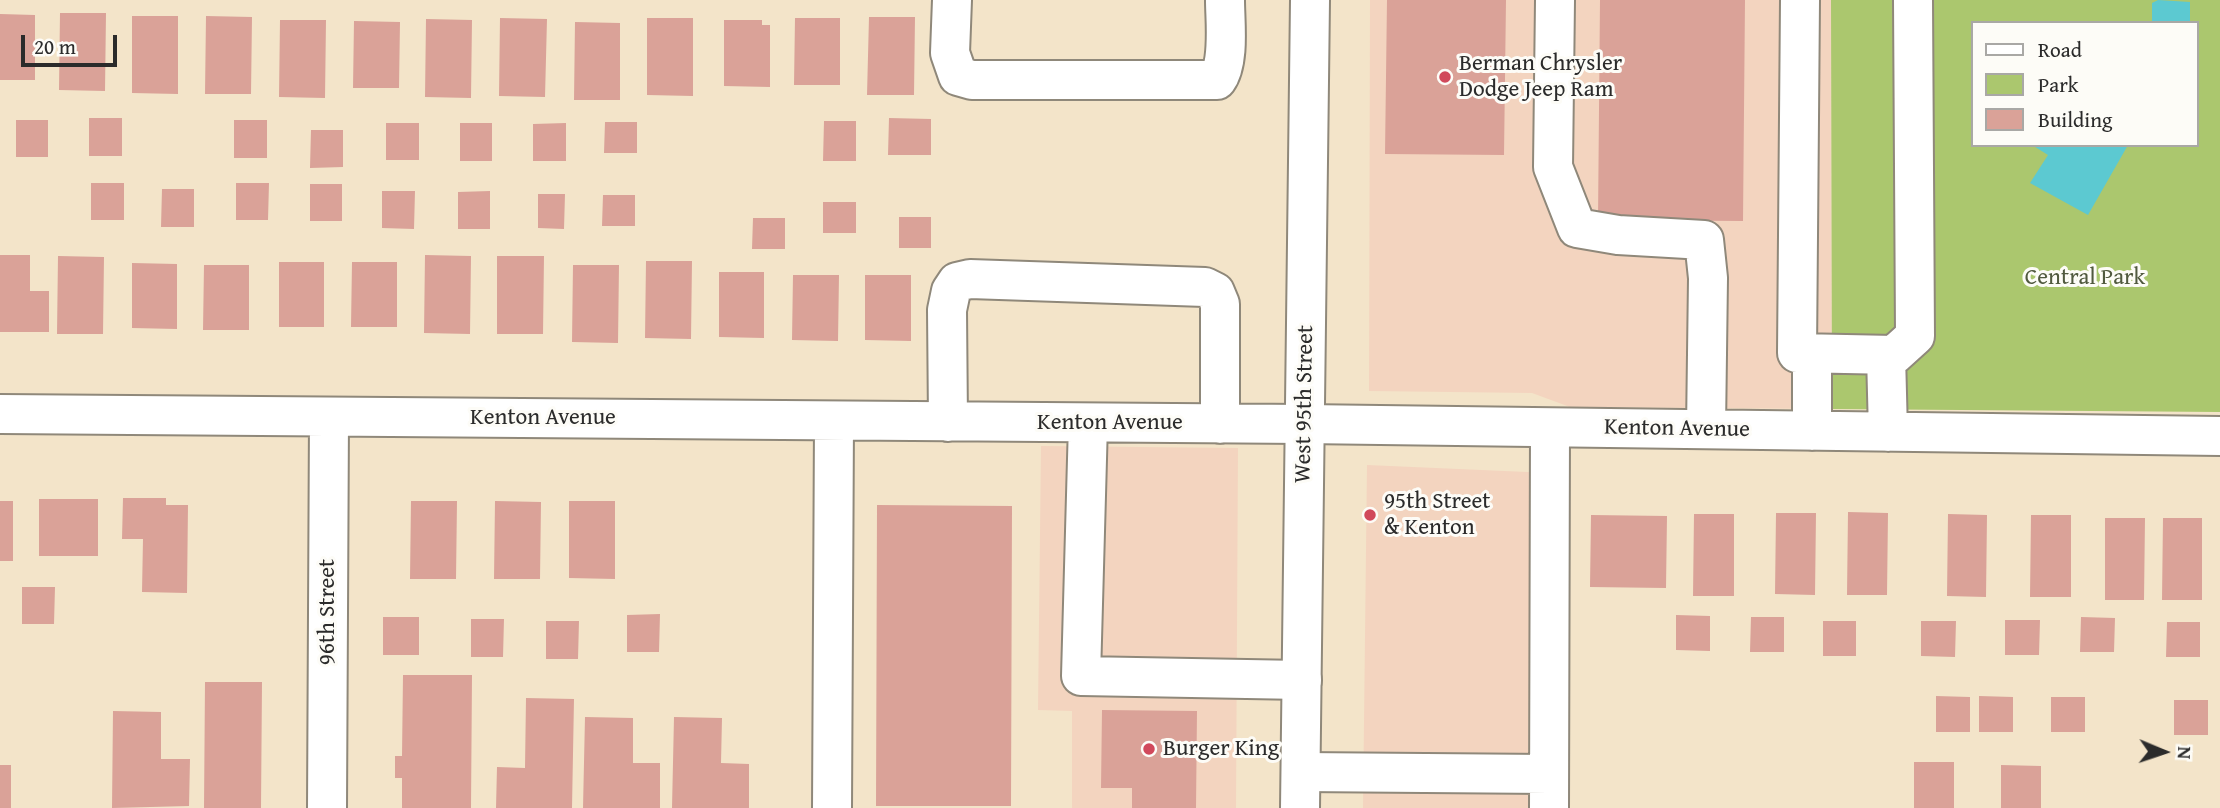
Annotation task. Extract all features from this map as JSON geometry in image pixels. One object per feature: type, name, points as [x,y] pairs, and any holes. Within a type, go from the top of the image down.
[{"type":"street","points":[[952,0],[950,53],[958,76],[972,80],[1217,80],[1224,60],[1225,0]]},
{"type":"street","name":"West 95th Street","points":[[1301,790],[1310,0]]},
{"type":"street","points":[[1555,0],[1553,167],[1577,228],[1618,235],[1704,240],[1708,278],[1706,429]]},
{"type":"street","points":[[1800,0],[1797,353],[1886,355],[1894,355],[1915,335],[1913,0]]},
{"type":"street","points":[[948,422],[947,310],[951,291],[957,282],[970,279],[1205,287],[1215,292],[1220,304],[1220,424]]},
{"type":"street","points":[[1812,353],[1812,431]]},
{"type":"street","points":[[1886,355],[1888,432]]},
{"type":"street","name":"Kenton Avenue","points":[[0,414],[1304,424],[2220,436]]},
{"type":"street","name":"96th Street","points":[[327,808],[329,417]]},
{"type":"street","points":[[832,808],[834,421]]},
{"type":"street","points":[[1088,423],[1081,676],[1302,680]]},
{"type":"street","points":[[1301,790],[1549,791],[1550,428]]},
{"type":"shaded area","points":[[1370,0],[1831,0],[1832,409],[1570,407],[1532,393],[1369,391]]},
{"type":"shaded area","points":[[1041,446],[1238,448],[1236,808],[1072,808],[1072,711],[1038,710]]},
{"type":"shaded area","points":[[1367,465],[1550,473],[1549,808],[1363,808]]},
{"type":"green space","name":"Central Park","points":[[1831,0],[2220,0],[2220,412],[1832,409]]},
{"type":"water","points":[[2158,0],[2190,2],[2190,21],[2152,21],[2152,3]]},
{"type":"water","points":[[2035,147],[2127,147],[2088,215],[2030,183],[2048,155]]},
{"type":"building","name":"Berman Chrysler Dodge Jeep Ram","points":[[1387,0],[1506,0],[1504,155],[1385,154]]},
{"type":"building","points":[[1600,0],[1745,0],[1743,221],[1598,220]]},
{"type":"building","points":[[60,13],[106,13],[105,91],[59,90]]},
{"type":"building","points":[[0,14],[35,15],[35,80],[0,80]]},
{"type":"building","points":[[132,16],[178,16],[178,94],[132,93]]},
{"type":"building","points":[[206,16],[252,17],[251,94],[205,94]]},
{"type":"building","points":[[869,17],[915,17],[914,95],[867,95]]},
{"type":"building","points":[[500,18],[547,19],[545,97],[499,96]]},
{"type":"building","points":[[647,18],[693,18],[693,96],[647,95]]},
{"type":"building","points":[[795,18],[840,18],[840,85],[794,85]]},
{"type":"building","points":[[426,19],[472,20],[471,98],[425,97]]},
{"type":"building","points":[[280,20],[326,20],[325,98],[279,97]]},
{"type":"building","points":[[724,20],[762,20],[762,25],[770,25],[770,87],[724,86]]},
{"type":"building","points":[[354,21],[400,22],[399,88],[353,88]]},
{"type":"building","points":[[575,22],[620,23],[620,100],[574,100]]},
{"type":"building","points":[[89,118],[122,118],[122,156],[89,156]]},
{"type":"building","points":[[889,118],[931,119],[931,155],[888,155]]},
{"type":"building","points":[[16,120],[48,120],[48,157],[16,157]]},
{"type":"building","points":[[234,120],[267,120],[267,158],[234,158]]},
{"type":"building","points":[[824,121],[856,121],[856,161],[823,161]]},
{"type":"building","points":[[605,122],[637,122],[637,153],[604,153]]},
{"type":"building","points":[[386,123],[419,123],[419,160],[386,160]]},
{"type":"building","points":[[460,123],[492,123],[492,161],[460,161]]},
{"type":"building","points":[[566,123],[566,161],[533,161],[533,124]]},
{"type":"building","points":[[311,130],[343,130],[343,167],[310,168]]},
{"type":"building","points":[[91,183],[124,183],[124,220],[91,220]]},
{"type":"building","points":[[236,183],[269,183],[268,220],[236,220]]},
{"type":"building","points":[[310,184],[342,184],[342,221],[310,221]]},
{"type":"building","points":[[162,189],[194,189],[194,227],[161,227]]},
{"type":"building","points":[[382,191],[415,191],[414,229],[382,228]]},
{"type":"building","points":[[490,191],[490,229],[458,229],[458,192]]},
{"type":"building","points":[[538,194],[565,194],[564,229],[538,228]]},
{"type":"building","points":[[603,195],[635,195],[635,226],[602,226]]},
{"type":"building","points":[[823,202],[856,202],[856,233],[823,233]]},
{"type":"building","points":[[899,217],[931,217],[931,248],[899,248]]},
{"type":"building","points":[[753,218],[785,218],[785,249],[752,249]]},
{"type":"building","points":[[0,255],[30,255],[30,291],[49,291],[49,332],[0,332]]},
{"type":"building","points":[[425,255],[471,256],[470,334],[424,333]]},
{"type":"building","points":[[58,256],[104,257],[103,334],[57,334]]},
{"type":"building","points":[[497,256],[544,256],[543,334],[497,334]]},
{"type":"building","points":[[646,261],[692,261],[691,339],[645,338]]},
{"type":"building","points":[[279,262],[324,262],[324,327],[279,327]]},
{"type":"building","points":[[352,262],[397,262],[397,327],[351,327]]},
{"type":"building","points":[[132,263],[177,264],[177,329],[132,328]]},
{"type":"building","points":[[204,265],[249,265],[249,330],[203,330]]},
{"type":"building","points":[[573,265],[619,265],[618,343],[572,342]]},
{"type":"building","points":[[719,272],[764,272],[764,338],[719,337]]},
{"type":"building","points":[[793,275],[839,275],[838,341],[792,340]]},
{"type":"building","points":[[865,275],[911,275],[911,341],[865,340]]},
{"type":"building","points":[[123,498],[166,498],[166,505],[188,505],[187,593],[142,592],[143,539],[122,539]]},
{"type":"building","points":[[39,499],[98,499],[98,556],[39,556]]},
{"type":"building","points":[[0,501],[13,501],[13,561],[0,561]]},
{"type":"building","points":[[411,501],[457,501],[456,579],[410,579]]},
{"type":"building","points":[[495,501],[541,502],[540,579],[494,579]]},
{"type":"building","points":[[569,501],[615,501],[615,579],[569,578]]},
{"type":"building","points":[[877,505],[1012,506],[1011,806],[876,806]]},
{"type":"building","points":[[1848,512],[1888,513],[1887,595],[1847,595]]},
{"type":"building","points":[[1776,513],[1816,513],[1815,595],[1775,594]]},
{"type":"building","points":[[1694,514],[1734,514],[1734,596],[1693,596]]},
{"type":"building","points":[[1948,514],[1987,515],[1986,597],[1947,596]]},
{"type":"building","points":[[1591,515],[1667,516],[1666,588],[1590,587]]},
{"type":"building","points":[[2031,515],[2071,515],[2071,597],[2030,597]]},
{"type":"building","points":[[2105,518],[2145,518],[2144,600],[2105,600]]},
{"type":"building","points":[[2163,518],[2202,518],[2202,600],[2162,600]]},
{"type":"building","points":[[22,587],[55,587],[54,624],[22,624]]},
{"type":"building","points":[[660,614],[659,652],[627,652],[627,615]]},
{"type":"building","points":[[1676,615],[1710,616],[1710,651],[1676,650]]},
{"type":"building","points":[[383,617],[419,617],[419,655],[383,655]]},
{"type":"building","points":[[1751,617],[1784,617],[1784,652],[1750,652]]},
{"type":"building","points":[[2081,617],[2115,618],[2114,652],[2080,652]]},
{"type":"building","points":[[471,619],[504,619],[503,657],[471,657]]},
{"type":"building","points":[[2005,620],[2040,620],[2039,655],[2005,655]]},
{"type":"building","points":[[546,621],[579,621],[578,659],[546,659]]},
{"type":"building","points":[[1823,621],[1856,621],[1856,656],[1823,656]]},
{"type":"building","points":[[1921,621],[1956,621],[1955,657],[1921,656]]},
{"type":"building","points":[[2167,622],[2200,622],[2200,657],[2166,657]]},
{"type":"building","points":[[403,675],[472,675],[471,808],[402,808],[402,778],[395,778],[395,756],[402,756]]},
{"type":"building","points":[[205,682],[262,682],[261,808],[204,808]]},
{"type":"building","points":[[1936,696],[1970,697],[1970,732],[1936,732]]},
{"type":"building","points":[[1979,696],[2013,697],[2013,732],[1979,732]]},
{"type":"building","points":[[2051,697],[2085,697],[2085,732],[2051,732]]},
{"type":"building","points":[[526,698],[574,699],[572,808],[496,808],[497,767],[525,768]]},
{"type":"building","points":[[2174,700],[2208,700],[2208,735],[2174,735]]},
{"type":"building","name":"Burger King","points":[[1102,710],[1197,711],[1196,808],[1132,808],[1132,788],[1101,788]]},
{"type":"building","points":[[113,711],[161,712],[161,759],[190,759],[189,806],[112,808]]},
{"type":"building","points":[[585,717],[633,718],[633,763],[660,763],[660,808],[583,808]]},
{"type":"building","points":[[674,717],[722,718],[721,763],[749,764],[749,808],[672,808]]},
{"type":"building","points":[[1914,762],[1954,762],[1954,808],[1914,808]]},
{"type":"building","points":[[0,765],[11,765],[11,808],[0,808]]},
{"type":"building","points":[[2001,765],[2041,766],[2041,808],[2001,808]]},
{"type":"place","name":"Berman Chrysler Dodge Jeep Ram","points":[[1445,77]]},
{"type":"place","name":"95th Street & Kenton","points":[[1370,515]]},
{"type":"place","name":"Burger King","points":[[1149,749]]}]
